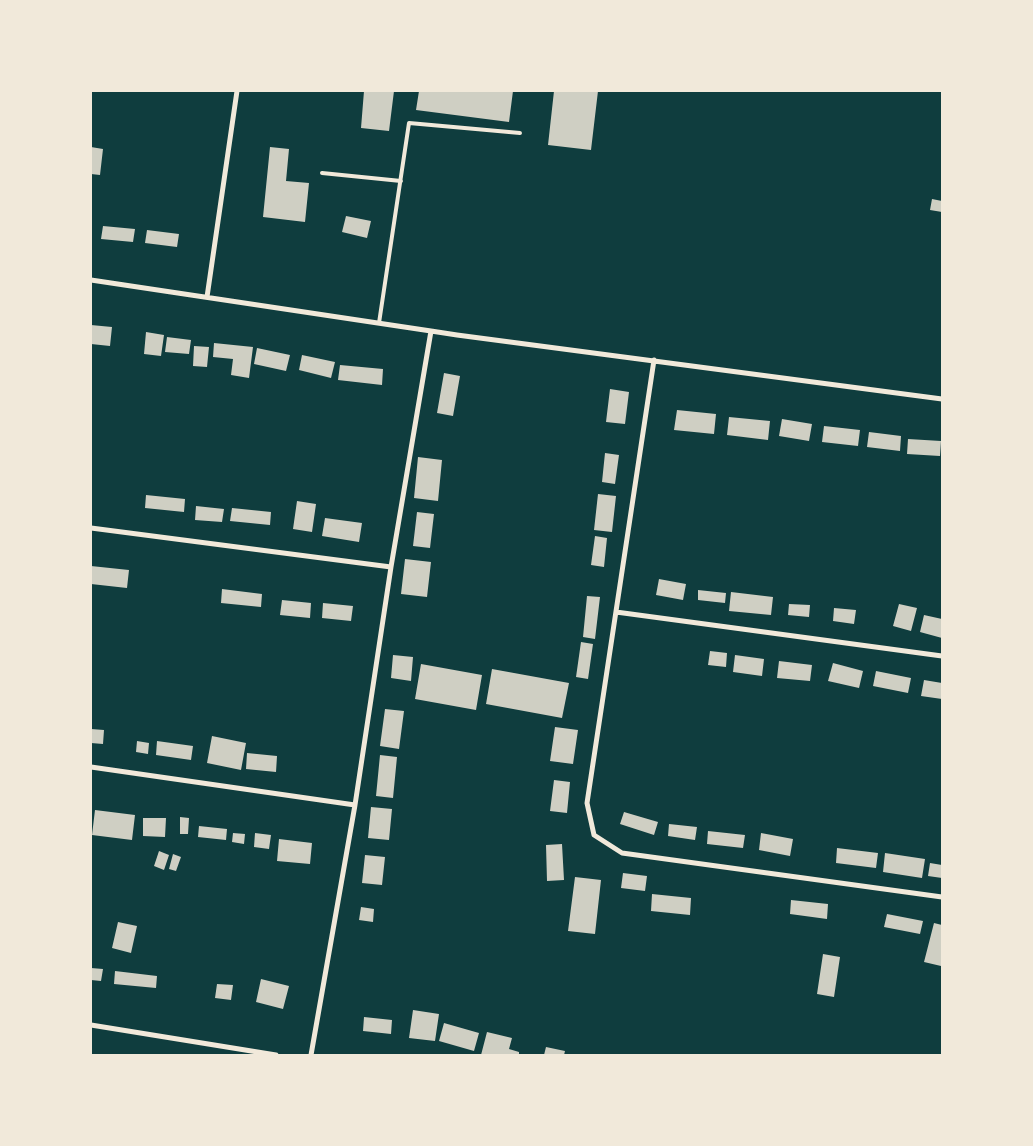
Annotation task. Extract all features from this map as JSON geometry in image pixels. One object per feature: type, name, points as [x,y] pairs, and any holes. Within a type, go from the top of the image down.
[{"type":"street","points":[[207,297],[237,91]]},
{"type":"street","points":[[91,280],[457,336],[654,360],[942,400]]},
{"type":"street","points":[[311,1055],[355,805],[391,567],[431,331]]},
{"type":"street","points":[[654,360],[587,803],[594,835],[622,853],[942,897]]},
{"type":"street","points":[[91,528],[391,567]]},
{"type":"street","points":[[616,612],[942,656]]},
{"type":"street","points":[[91,767],[355,805]]},
{"type":"street","points":[[91,1025],[276,1055]]},
{"type":"lane","points":[[380,323],[409,122],[520,133]]},
{"type":"lane","points":[[322,173],[400,182]]},
{"type":"building","points":[[364,91],[394,91],[389,131],[361,128]]},
{"type":"building","points":[[419,91],[513,91],[509,122],[416,110]]},
{"type":"building","points":[[554,91],[598,91],[591,150],[548,145]]},
{"type":"building","points":[[91,147],[103,149],[100,175],[91,174]]},
{"type":"building","points":[[270,147],[289,149],[286,181],[309,183],[305,222],[263,217]]},
{"type":"building","points":[[932,199],[942,201],[942,212],[930,210]]},
{"type":"building","points":[[346,216],[371,221],[367,238],[342,232]]},
{"type":"building","points":[[103,226],[135,229],[133,242],[101,239]]},
{"type":"building","points":[[147,230],[179,234],[177,247],[145,243]]},
{"type":"building","points":[[91,325],[112,327],[110,346],[91,344]]},
{"type":"building","points":[[146,332],[164,335],[161,356],[144,354]]},
{"type":"building","points":[[167,337],[191,340],[189,354],[165,352]]},
{"type":"building","points":[[214,343],[253,347],[249,378],[231,375],[233,359],[213,357]]},
{"type":"building","points":[[194,346],[209,347],[207,367],[193,366]]},
{"type":"building","points":[[257,348],[290,355],[286,371],[254,364]]},
{"type":"building","points":[[302,355],[335,362],[331,378],[299,370]]},
{"type":"building","points":[[340,365],[383,369],[382,385],[338,380]]},
{"type":"building","points":[[444,373],[460,376],[453,416],[437,413]]},
{"type":"building","points":[[610,389],[629,392],[625,424],[606,422]]},
{"type":"building","points":[[677,410],[716,414],[714,434],[674,430]]},
{"type":"building","points":[[729,417],[770,421],[768,440],[727,435]]},
{"type":"building","points":[[782,419],[812,424],[809,441],[779,436]]},
{"type":"building","points":[[824,426],[860,430],[858,446],[822,442]]},
{"type":"building","points":[[869,432],[901,436],[900,451],[867,447]]},
{"type":"building","points":[[908,439],[941,441],[940,456],[907,454]]},
{"type":"building","points":[[605,453],[619,455],[615,484],[602,482]]},
{"type":"building","points":[[418,457],[442,460],[438,501],[414,498]]},
{"type":"building","points":[[598,494],[616,496],[612,532],[594,530]]},
{"type":"building","points":[[146,495],[185,499],[184,512],[145,508]]},
{"type":"building","points":[[297,501],[316,504],[312,532],[293,529]]},
{"type":"building","points":[[196,506],[224,509],[222,522],[195,520]]},
{"type":"building","points":[[232,508],[271,512],[270,525],[230,521]]},
{"type":"building","points":[[417,512],[434,514],[430,548],[413,546]]},
{"type":"building","points":[[325,518],[362,523],[359,542],[322,536]]},
{"type":"building","points":[[595,536],[607,538],[604,567],[591,565]]},
{"type":"building","points":[[405,559],[431,562],[427,597],[401,594]]},
{"type":"building","points":[[91,566],[129,570],[127,588],[91,584]]},
{"type":"building","points":[[659,579],[686,584],[683,600],[656,595]]},
{"type":"building","points":[[222,589],[262,594],[261,607],[221,603]]},
{"type":"building","points":[[698,590],[726,593],[725,603],[698,600]]},
{"type":"building","points":[[731,592],[773,597],[771,615],[729,611]]},
{"type":"building","points":[[587,596],[600,597],[595,639],[583,637]]},
{"type":"building","points":[[282,600],[311,603],[310,618],[280,615]]},
{"type":"building","points":[[323,603],[353,606],[351,621],[322,618]]},
{"type":"building","points":[[789,604],[810,605],[809,617],[788,615]]},
{"type":"building","points":[[899,604],[917,608],[911,631],[893,626]]},
{"type":"building","points":[[834,608],[856,610],[854,624],[833,621]]},
{"type":"building","points":[[924,615],[942,619],[942,638],[920,632]]},
{"type":"building","points":[[581,642],[593,644],[588,679],[576,677]]},
{"type":"building","points":[[710,651],[727,653],[726,667],[708,665]]},
{"type":"building","points":[[393,655],[413,657],[411,681],[391,678]]},
{"type":"building","points":[[735,655],[764,659],[762,676],[733,672]]},
{"type":"building","points":[[779,661],[812,665],[810,681],[777,678]]},
{"type":"building","points":[[833,663],[863,671],[859,688],[828,681]]},
{"type":"building","points":[[421,664],[482,675],[476,710],[415,699]]},
{"type":"building","points":[[492,669],[569,683],[562,718],[486,704]]},
{"type":"building","points":[[876,671],[911,678],[908,693],[873,686]]},
{"type":"building","points":[[924,680],[942,683],[942,699],[921,696]]},
{"type":"building","points":[[385,709],[404,711],[399,749],[380,746]]},
{"type":"building","points":[[555,727],[578,730],[573,764],[550,761]]},
{"type":"building","points":[[91,729],[104,730],[103,744],[91,743]]},
{"type":"building","points":[[212,736],[246,743],[241,770],[207,763]]},
{"type":"building","points":[[137,741],[149,743],[148,754],[136,752]]},
{"type":"building","points":[[157,741],[193,746],[191,760],[156,755]]},
{"type":"building","points":[[247,753],[277,756],[276,772],[246,769]]},
{"type":"building","points":[[380,755],[397,757],[393,798],[376,796]]},
{"type":"building","points":[[554,780],[570,782],[567,813],[550,811]]},
{"type":"building","points":[[371,807],[392,809],[389,840],[368,838]]},
{"type":"building","points":[[95,810],[135,815],[132,840],[92,835]]},
{"type":"building","points":[[624,812],[658,822],[654,835],[620,824]]},
{"type":"building","points":[[180,817],[189,818],[188,834],[180,834]]},
{"type":"building","points":[[143,818],[166,818],[165,837],[143,836]]},
{"type":"building","points":[[669,824],[697,827],[695,840],[668,836]]},
{"type":"building","points":[[199,826],[227,829],[226,840],[198,837]]},
{"type":"building","points":[[708,831],[745,835],[743,848],[707,844]]},
{"type":"building","points":[[233,833],[245,834],[244,844],[232,842]]},
{"type":"building","points":[[255,833],[271,835],[269,849],[254,847]]},
{"type":"building","points":[[761,833],[793,839],[790,856],[759,850]]},
{"type":"building","points":[[279,839],[312,843],[310,864],[277,861]]},
{"type":"building","points":[[562,844],[564,880],[547,881],[546,845]]},
{"type":"building","points":[[837,848],[878,853],[876,868],[836,863]]},
{"type":"building","points":[[159,851],[169,855],[164,870],[154,866]]},
{"type":"building","points":[[885,853],[925,859],[922,878],[883,872]]},
{"type":"building","points":[[173,854],[181,857],[176,871],[169,869]]},
{"type":"building","points":[[365,855],[385,857],[382,885],[362,883]]},
{"type":"building","points":[[930,863],[942,865],[942,878],[928,876]]},
{"type":"building","points":[[623,873],[647,876],[645,891],[621,888]]},
{"type":"building","points":[[575,877],[601,880],[595,934],[568,931]]},
{"type":"building","points":[[652,894],[691,898],[690,915],[651,911]]},
{"type":"building","points":[[791,900],[828,904],[827,919],[790,914]]},
{"type":"building","points":[[361,907],[374,909],[373,922],[359,920]]},
{"type":"building","points":[[887,914],[923,921],[920,934],[884,927]]},
{"type":"building","points":[[118,922],[137,926],[131,953],[112,948]]},
{"type":"building","points":[[934,923],[942,925],[941,966],[924,962]]},
{"type":"building","points":[[823,954],[840,957],[834,997],[817,994]]},
{"type":"building","points":[[91,968],[103,969],[101,981],[91,980]]},
{"type":"building","points":[[115,971],[157,976],[156,988],[114,984]]},
{"type":"building","points":[[261,979],[289,986],[283,1009],[256,1002]]},
{"type":"building","points":[[217,984],[233,985],[231,1000],[215,998]]},
{"type":"building","points":[[413,1010],[439,1014],[435,1041],[409,1038]]},
{"type":"building","points":[[364,1017],[392,1020],[391,1034],[363,1031]]},
{"type":"building","points":[[444,1023],[479,1033],[474,1051],[439,1041]]},
{"type":"building","points":[[487,1032],[512,1038],[509,1049],[519,1052],[519,1055],[481,1055]]},
{"type":"building","points":[[546,1047],[565,1051],[564,1055],[544,1055]]}]
